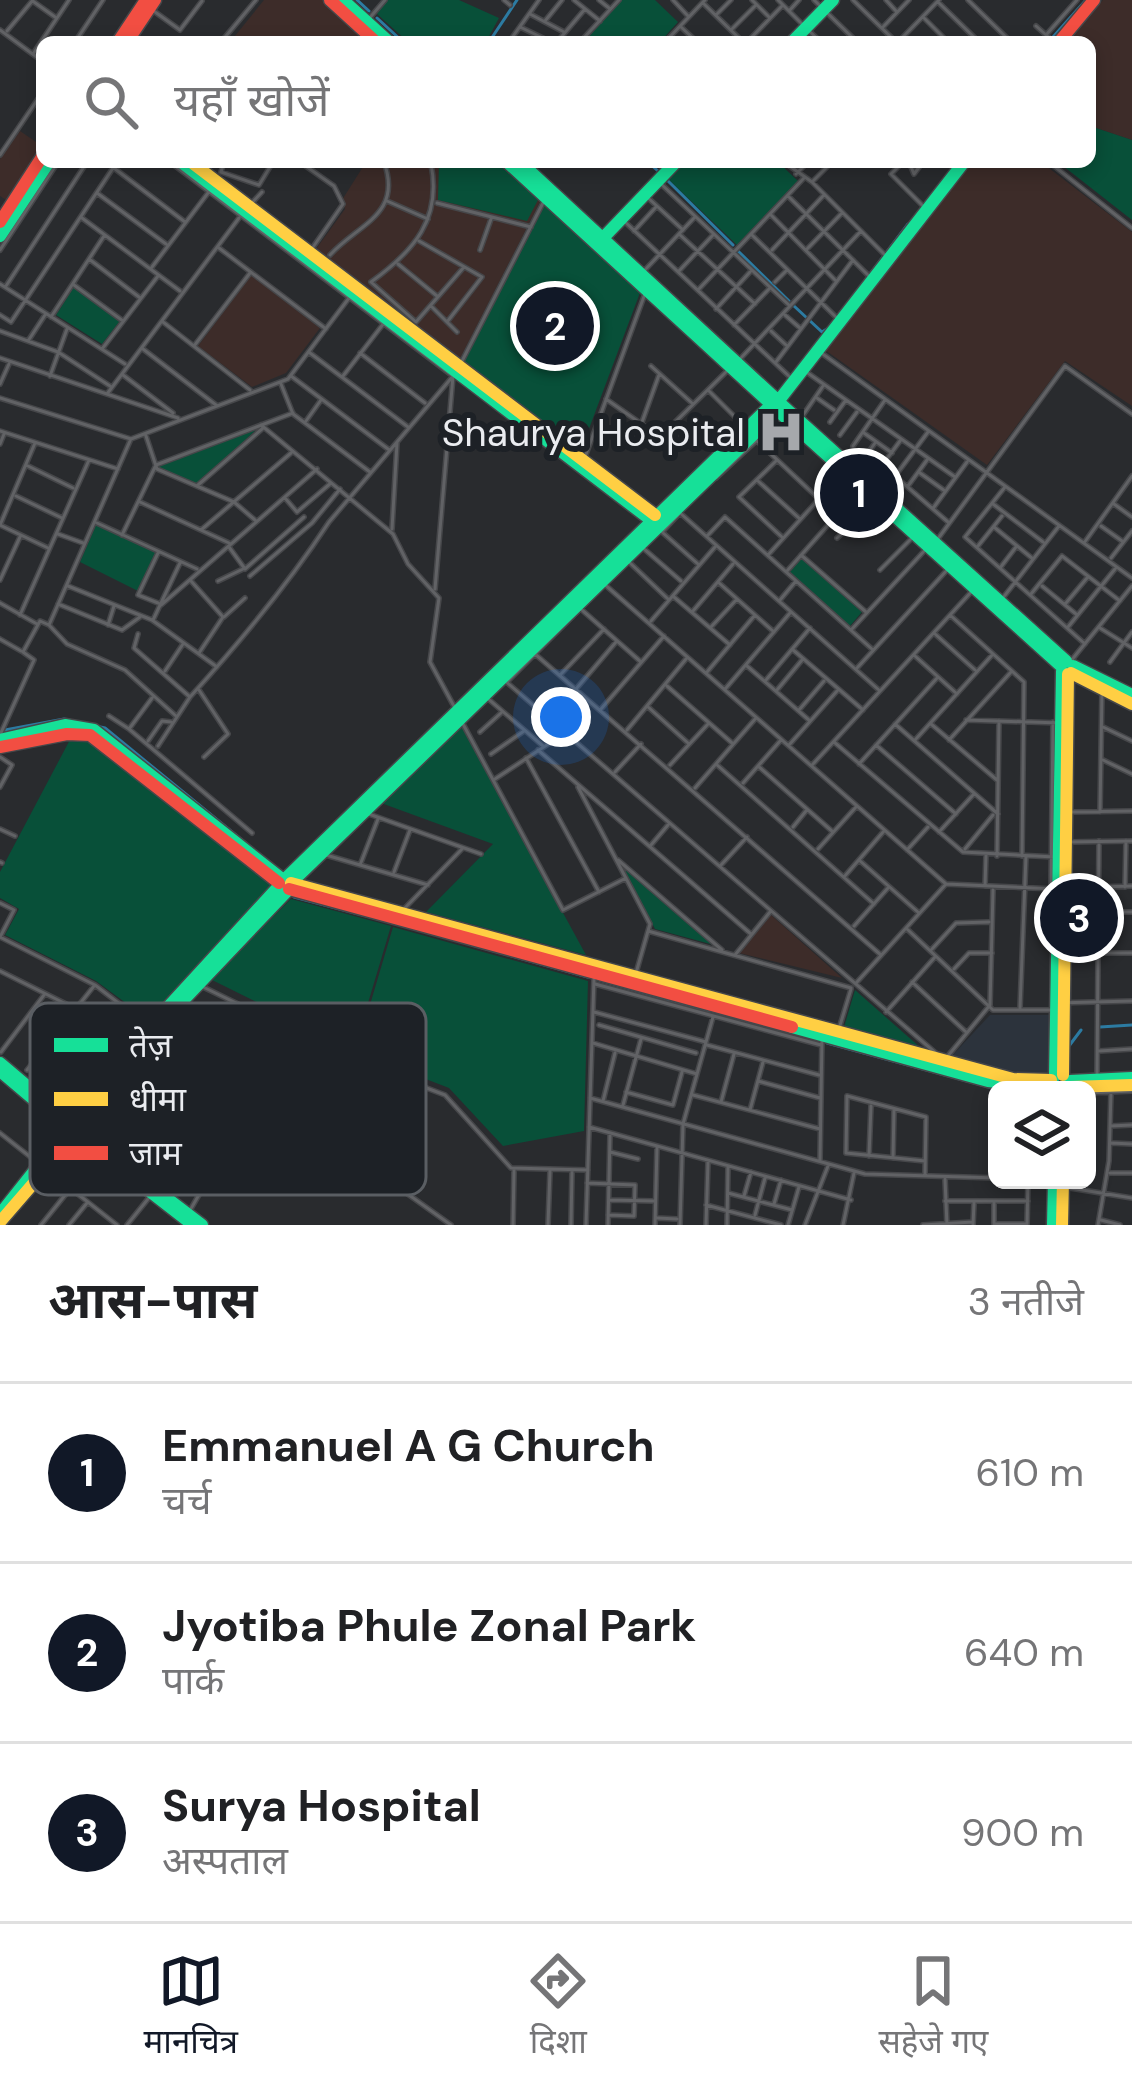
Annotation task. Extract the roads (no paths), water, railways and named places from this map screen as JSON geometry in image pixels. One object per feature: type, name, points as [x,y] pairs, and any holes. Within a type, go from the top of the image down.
[{"type":"street","points":[[36,56],[3,32],[33,0],[57,18]]},
{"type":"street","points":[[45,36],[68,0]]},
{"type":"street","points":[[79,36],[103,0]]},
{"type":"street","points":[[226,36],[256,0]]},
{"type":"street","points":[[330,0],[380,36]]},
{"type":"street","points":[[343,0],[372,36]]},
{"type":"street","points":[[364,25],[385,0]]},
{"type":"street","points":[[503,0],[510,5]]},
{"type":"street","points":[[513,36],[539,0]]},
{"type":"street","points":[[544,21],[562,0]]},
{"type":"street","points":[[574,0],[600,21]]},
{"type":"street","points":[[599,0],[610,9]]},
{"type":"street","points":[[586,36],[619,0]]},
{"type":"street","points":[[716,15],[731,0]]},
{"type":"street","points":[[789,11],[799,0]]},
{"type":"street","points":[[853,0],[891,36]]},
{"type":"street","points":[[886,0],[898,12]]},
{"type":"street","points":[[882,28],[909,0]]},
{"type":"street","points":[[968,0],[1005,36]]},
{"type":"street","points":[[1055,36],[1077,0]]},
{"type":"street","points":[[1057,36],[1094,0]]},
{"type":"street","points":[[150,3],[179,30],[202,1]]},
{"type":"street","points":[[677,1],[689,16]]},
{"type":"street","points":[[670,36],[704,1],[738,36]]},
{"type":"street","points":[[903,36],[938,1],[972,36]]},
{"type":"street","points":[[731,30],[754,2],[770,18]]},
{"type":"street","points":[[751,36],[781,2],[815,36]]},
{"type":"street","points":[[123,36],[150,3]]},
{"type":"street","points":[[131,36],[150,3]]},
{"type":"street","points":[[798,36],[823,3],[852,36]]},
{"type":"street","points":[[561,36],[585,9]]},
{"type":"street","points":[[529,13],[566,32]]},
{"type":"street","points":[[922,17],[942,36]]},
{"type":"street","points":[[519,26],[539,36]]},
{"type":"street","points":[[680,26],[691,36]]},
{"type":"street","points":[[1036,26],[1048,36]]},
{"type":"street","points":[[33,54],[36,50]]},
{"type":"street","points":[[0,155],[36,101]]},
{"type":"street","points":[[0,222],[43,168]]},
{"type":"street","points":[[0,236],[44,168]]},
{"type":"street","points":[[0,250],[45,168]]},
{"type":"street","points":[[83,168],[2,286],[128,366]]},
{"type":"street","points":[[0,315],[11,322],[113,168],[185,222]]},
{"type":"street","points":[[178,168],[309,254],[384,323],[457,370]]},
{"type":"street","points":[[190,168],[655,518]]},
{"type":"street","points":[[198,168],[246,211]]},
{"type":"street","points":[[222,168],[221,172],[259,185],[269,168]]},
{"type":"street","points":[[308,168],[334,186],[343,204],[309,254]]},
{"type":"street","points":[[330,255],[370,226],[387,201],[384,168]]},
{"type":"street","points":[[433,168],[435,203],[429,220],[397,264],[371,282],[416,322],[464,267]]},
{"type":"street","points":[[514,168],[641,274],[776,405],[1000,601],[1067,668],[1132,699]]},
{"type":"street","points":[[525,168],[551,198]]},
{"type":"street","points":[[600,241],[670,168]]},
{"type":"street","points":[[790,168],[812,182],[886,256]]},
{"type":"street","points":[[796,174],[802,168]]},
{"type":"street","points":[[812,182],[826,168]]},
{"type":"street","points":[[898,168],[891,174],[927,210]]},
{"type":"street","points":[[716,478],[959,168]]},
{"type":"street","points":[[1057,168],[1132,227]]},
{"type":"street","points":[[697,291],[804,178]]},
{"type":"street","points":[[658,181],[790,306]]},
{"type":"street","points":[[151,268],[208,191]]},
{"type":"street","points":[[106,394],[262,192]]},
{"type":"street","points":[[97,193],[168,245]]},
{"type":"street","points":[[645,194],[755,304]]},
{"type":"street","points":[[770,252],[824,195]]},
{"type":"street","points":[[787,196],[873,280]]},
{"type":"street","points":[[156,748],[190,697],[270,610],[351,497],[457,370],[531,227],[551,198]]},
{"type":"street","points":[[387,201],[429,220]]},
{"type":"street","points":[[435,203],[531,227]]},
{"type":"street","points":[[634,231],[658,206]]},
{"type":"street","points":[[806,250],[842,213]]},
{"type":"street","points":[[770,214],[837,281]]},
{"type":"street","points":[[81,217],[183,293]]},
{"type":"street","points":[[480,250],[491,217]]},
{"type":"street","points":[[641,274],[695,217]]},
{"type":"street","points":[[621,219],[775,363],[824,385],[955,478]]},
{"type":"street","points":[[606,399],[660,437],[861,231]]},
{"type":"street","points":[[751,234],[841,322]]},
{"type":"street","points":[[28,341],[105,235]]},
{"type":"street","points":[[678,273],[713,235]]},
{"type":"street","points":[[417,240],[482,278],[446,322]]},
{"type":"street","points":[[600,241],[646,290],[734,365]]},
{"type":"street","points":[[218,247],[326,328]]},
{"type":"street","points":[[89,259],[141,298]]},
{"type":"street","points":[[775,363],[853,260]]},
{"type":"street","points":[[397,264],[438,297]]},
{"type":"street","points":[[775,282],[787,270]]},
{"type":"street","points":[[716,309],[752,271]]},
{"type":"street","points":[[194,346],[250,272]]},
{"type":"street","points":[[102,350],[159,274]]},
{"type":"street","points":[[73,284],[123,321]]},
{"type":"street","points":[[734,326],[770,288]]},
{"type":"street","points":[[582,462],[646,290]]},
{"type":"street","points":[[0,398],[131,439],[290,376],[354,292]]},
{"type":"street","points":[[431,306],[457,332]]},
{"type":"street","points":[[783,314],[800,329]]},
{"type":"street","points":[[162,321],[253,393]]},
{"type":"street","points":[[342,377],[384,323]]},
{"type":"street","points":[[50,376],[67,327]]},
{"type":"street","points":[[769,328],[787,346]]},
{"type":"street","points":[[0,331],[58,352],[112,387]]},
{"type":"street","points":[[142,348],[218,406]]},
{"type":"street","points":[[818,351],[1132,578]]},
{"type":"street","points":[[308,352],[409,428]]},
{"type":"street","points":[[360,353],[428,405]]},
{"type":"street","points":[[0,358],[180,419]]},
{"type":"street","points":[[0,384],[10,362]]},
{"type":"street","points":[[851,631],[950,524],[1065,365],[1131,412]]},
{"type":"street","points":[[651,366],[693,404]]},
{"type":"street","points":[[435,593],[457,370]]},
{"type":"street","points":[[122,374],[180,419]]},
{"type":"street","points":[[641,424],[660,374]]},
{"type":"street","points":[[290,376],[390,450]]},
{"type":"street","points":[[280,382],[293,413],[371,473]]},
{"type":"street","points":[[800,421],[824,385]]},
{"type":"street","points":[[708,390],[837,515]]},
{"type":"street","points":[[815,397],[836,412]]},
{"type":"street","points":[[305,423],[322,399]]},
{"type":"street","points":[[853,446],[886,399]]},
{"type":"street","points":[[830,422],[846,400]]},
{"type":"street","points":[[776,405],[800,421],[864,484]]},
{"type":"street","points":[[840,435],[859,409]]},
{"type":"street","points":[[122,535],[156,465],[293,413]]},
{"type":"street","points":[[263,426],[391,533],[408,564],[440,598],[430,662],[563,910],[626,878]]},
{"type":"street","points":[[197,486],[263,426]]},
{"type":"street","points":[[837,538],[879,498],[929,430]]},
{"type":"street","points":[[863,431],[892,453]]},
{"type":"street","points":[[0,444],[2,432],[118,469]]},
{"type":"street","points":[[146,434],[156,465],[234,502],[257,522]]},
{"type":"street","points":[[700,565],[662,532],[677,510],[751,434]]},
{"type":"street","points":[[178,1003],[285,884],[371,814],[458,713],[500,677],[655,518],[751,434]]},
{"type":"street","points":[[49,625],[131,439]]},
{"type":"street","points":[[880,469],[902,440]]},
{"type":"street","points":[[391,533],[398,441]]},
{"type":"street","points":[[865,457],[876,441]]},
{"type":"street","points":[[35,443],[0,525],[50,549]]},
{"type":"street","points":[[201,530],[293,451]]},
{"type":"street","points":[[908,487],[928,458]]},
{"type":"street","points":[[933,509],[969,459]]},
{"type":"street","points":[[20,615],[89,460]]},
{"type":"street","points":[[777,460],[739,497],[783,538]]},
{"type":"street","points":[[26,465],[76,490]]},
{"type":"street","points":[[161,605],[317,470]]},
{"type":"street","points":[[919,472],[945,491]]},
{"type":"street","points":[[895,476],[950,524]]},
{"type":"street","points":[[1084,543],[1131,479]]},
{"type":"street","points":[[757,480],[800,519]]},
{"type":"street","points":[[297,512],[332,482]]},
{"type":"street","points":[[786,572],[864,484]]},
{"type":"street","points":[[1006,485],[965,537],[1085,644]]},
{"type":"street","points":[[250,576],[312,523],[341,488]]},
{"type":"street","points":[[13,495],[63,518]]},
{"type":"street","points":[[284,498],[312,523]]},
{"type":"street","points":[[879,498],[1067,668],[1132,699]]},
{"type":"street","points":[[767,555],[819,499]]},
{"type":"street","points":[[138,501],[230,545],[244,569]]},
{"type":"street","points":[[992,503],[1045,544]]},
{"type":"street","points":[[1113,503],[1132,517]]},
{"type":"street","points":[[655,518],[677,510]]},
{"type":"street","points":[[677,510],[880,691]]},
{"type":"street","points":[[977,548],[1004,514]]},
{"type":"street","points":[[218,581],[244,569],[304,517]]},
{"type":"street","points":[[707,537],[725,517],[873,650]]},
{"type":"street","points":[[95,522],[200,571]]},
{"type":"street","points":[[1098,524],[1124,542]]},
{"type":"street","points":[[1000,601],[1060,525]]},
{"type":"street","points":[[994,526],[1033,559]]},
{"type":"street","points":[[1109,561],[1132,531]]},
{"type":"street","points":[[57,533],[86,544]]},
{"type":"street","points":[[0,580],[21,535]]},
{"type":"street","points":[[880,571],[915,535]]},
{"type":"street","points":[[650,622],[717,545]]},
{"type":"street","points":[[642,546],[684,583]]},
{"type":"street","points":[[999,568],[1017,546]]},
{"type":"street","points":[[159,551],[138,595],[161,605]]},
{"type":"street","points":[[801,555],[867,614]]},
{"type":"street","points":[[1030,596],[1062,556],[1120,601]]},
{"type":"street","points":[[628,561],[730,645]]},
{"type":"street","points":[[152,620],[180,562]]},
{"type":"street","points":[[691,612],[735,562]]},
{"type":"street","points":[[856,669],[950,566]]},
{"type":"street","points":[[1067,628],[1117,567]]},
{"type":"street","points":[[1065,604],[1088,576]]},
{"type":"street","points":[[175,1003],[285,884],[458,713],[535,654],[581,608],[599,579]]},
{"type":"street","points":[[599,579],[946,884],[1058,889]]},
{"type":"street","points":[[190,580],[224,617]]},
{"type":"street","points":[[779,601],[796,581]]},
{"type":"street","points":[[718,582],[774,632]]},
{"type":"street","points":[[1040,584],[1078,615]]},
{"type":"street","points":[[67,585],[152,620],[218,668]]},
{"type":"street","points":[[1060,1081],[1057,723],[1067,668],[1132,586]]},
{"type":"street","points":[[812,766],[975,588]]},
{"type":"street","points":[[199,653],[224,617],[245,598]]},
{"type":"street","points":[[710,628],[737,599]]},
{"type":"street","points":[[107,627],[115,603]]},
{"type":"street","points":[[0,604],[38,625],[49,625],[67,644],[125,670],[174,719]]},
{"type":"street","points":[[58,604],[107,627],[127,628],[141,615]]},
{"type":"street","points":[[581,608],[641,662]]},
{"type":"street","points":[[726,689],[791,611]]},
{"type":"street","points":[[707,672],[755,615]]},
{"type":"street","points":[[950,615],[1024,682],[1020,1010]]},
{"type":"street","points":[[23,652],[38,625]]},
{"type":"street","points":[[1099,627],[1132,648]]},
{"type":"street","points":[[765,682],[810,628]]},
{"type":"street","points":[[560,675],[604,629]]},
{"type":"street","points":[[1110,662],[1132,632]]},
{"type":"street","points":[[934,633],[977,671]]},
{"type":"street","points":[[138,634],[134,648],[190,697]]},
{"type":"street","points":[[601,710],[665,635]]},
{"type":"street","points":[[0,639],[34,660],[0,744]]},
{"type":"street","points":[[576,689],[617,641]]},
{"type":"street","points":[[164,673],[185,642]]},
{"type":"street","points":[[792,649],[862,710]]},
{"type":"street","points":[[535,654],[881,955]]},
{"type":"street","points":[[914,741],[993,654]]},
{"type":"street","points":[[914,655],[957,694]]},
{"type":"street","points":[[626,731],[688,656]]},
{"type":"street","points":[[776,692],[803,659]]},
{"type":"street","points":[[746,665],[810,721]]},
{"type":"street","points":[[1059,1005],[1066,912],[1058,889],[1067,842],[1067,668]]},
{"type":"street","points":[[949,740],[1012,671]]},
{"type":"street","points":[[500,677],[944,1064]]},
{"type":"street","points":[[859,764],[938,677]]},
{"type":"street","points":[[798,711],[826,679]]},
{"type":"street","points":[[665,684],[734,744]]},
{"type":"street","points":[[198,688],[227,734],[204,757]]},
{"type":"street","points":[[1100,812],[1102,688]]},
{"type":"street","points":[[789,745],[838,689]]},
{"type":"street","points":[[482,694],[579,786],[752,934]]},
{"type":"street","points":[[129,730],[153,697]]},
{"type":"street","points":[[646,706],[689,745]]},
{"type":"street","points":[[480,732],[503,712]]},
{"type":"street","points":[[109,716],[156,748],[251,833]]},
{"type":"street","points":[[694,789],[758,717]]},
{"type":"street","points":[[147,742],[162,722],[174,719]]},
{"type":"street","points":[[966,720],[1057,723]]},
{"type":"street","points":[[998,856],[999,721]]},
{"type":"street","points":[[668,767],[709,722]]},
{"type":"street","points":[[930,723],[998,781]]},
{"type":"street","points":[[0,744],[65,724],[94,730],[285,884],[995,1081]]},
{"type":"street","points":[[895,724],[996,814]]},
{"type":"street","points":[[1102,726],[1132,741]]},
{"type":"street","points":[[491,754],[525,730]]},
{"type":"street","points":[[493,780],[566,733]]},
{"type":"street","points":[[741,785],[782,739]]},
{"type":"street","points":[[834,742],[963,852],[1055,857]]},
{"type":"street","points":[[614,774],[641,744]]},
{"type":"street","points":[[876,745],[956,814]]},
{"type":"street","points":[[0,757],[12,765],[0,787]]},
{"type":"street","points":[[526,758],[598,892]]},
{"type":"street","points":[[1101,759],[1132,774]]},
{"type":"street","points":[[716,764],[874,904]]},
{"type":"street","points":[[758,766],[833,832]]},
{"type":"street","points":[[579,786],[650,924],[635,975]]},
{"type":"street","points":[[938,834],[973,795]]},
{"type":"street","points":[[816,852],[857,805]]},
{"type":"street","points":[[791,829],[808,810]]},
{"type":"street","points":[[1067,812],[1132,811]]},
{"type":"street","points":[[371,814],[482,854]]},
{"type":"street","points":[[359,865],[371,814]]},
{"type":"street","points":[[963,852],[996,814]]},
{"type":"street","points":[[650,846],[670,822]]},
{"type":"street","points":[[907,850],[929,826]]},
{"type":"street","points":[[393,875],[410,828]]},
{"type":"street","points":[[0,829],[15,836]]},
{"type":"street","points":[[844,877],[885,830]]},
{"type":"street","points":[[720,866],[748,836]]},
{"type":"street","points":[[1067,842],[1129,841],[1128,886],[1099,887]]},
{"type":"street","points":[[1097,1080],[1099,842]]},
{"type":"street","points":[[400,915],[463,848]]},
{"type":"street","points":[[321,854],[428,885]]},
{"type":"street","points":[[985,888],[986,855]]},
{"type":"street","points":[[859,860],[919,914]]},
{"type":"street","points":[[616,861],[722,951]]},
{"type":"street","points":[[820,1162],[821,1076],[829,1037],[853,986],[946,884]]},
{"type":"street","points":[[852,928],[889,887]]},
{"type":"street","points":[[944,1064],[990,1005],[993,888]]},
{"type":"street","points":[[0,903],[14,910],[0,937],[95,985],[118,1003]]},
{"type":"street","points":[[735,955],[771,911]]},
{"type":"street","points":[[1066,912],[1132,912]]},
{"type":"street","points":[[886,1012],[956,923],[992,922]]},
{"type":"street","points":[[905,928],[993,1010],[1132,1001]]},
{"type":"street","points":[[648,931],[853,986]]},
{"type":"street","points":[[952,970],[970,953],[992,953]]},
{"type":"street","points":[[1098,953],[1132,953]]},
{"type":"street","points":[[0,984],[3,972],[65,1003]]},
{"type":"street","points":[[596,974],[635,975],[716,1007]]},
{"type":"street","points":[[586,1225],[596,974]]},
{"type":"street","points":[[912,982],[968,1033]]},
{"type":"street","points":[[197,984],[235,1003]]},
{"type":"street","points":[[79,1003],[95,985]]},
{"type":"street","points":[[39,1003],[46,994]]},
{"type":"street","points":[[656,1146],[655,1222],[680,1222],[683,1124],[716,1007]]},
{"type":"street","points":[[592,1012],[821,1076]]},
{"type":"street","points":[[1,1052],[30,1015]]},
{"type":"street","points":[[599,1025],[696,1053]]},
{"type":"street","points":[[622,1107],[641,1037]]},
{"type":"street","points":[[591,1043],[697,1074]]},
{"type":"street","points":[[1097,1051],[1132,1049]]},
{"type":"street","points":[[603,1101],[615,1051]]},
{"type":"street","points":[[721,1102],[735,1053]]},
{"type":"street","points":[[750,1110],[763,1060]]},
{"type":"street","points":[[27,1070],[30,1066]]},
{"type":"street","points":[[0,1067],[30,1093]]},
{"type":"street","points":[[669,1120],[682,1070]]},
{"type":"street","points":[[758,1081],[820,1098]]},
{"type":"street","points":[[1085,1081],[1132,1085]]},
{"type":"street","points":[[1096,1084],[1132,1085]]},
{"type":"street","points":[[1096,1093],[1132,1085]]},
{"type":"street","points":[[426,1089],[445,1096],[504,1165],[588,1170]]},
{"type":"street","points":[[626,1092],[673,1105]]},
{"type":"street","points":[[1111,1092],[1108,1173],[1099,1222],[1120,1225]]},
{"type":"street","points":[[691,1094],[820,1129]]},
{"type":"street","points":[[925,1177],[926,1161],[926,1117],[848,1096],[846,1153],[926,1161]]},
{"type":"street","points":[[590,1098],[854,1171],[988,1178]]},
{"type":"street","points":[[869,1158],[871,1102]]},
{"type":"street","points":[[893,1160],[894,1108]]},
{"type":"street","points":[[1110,1126],[1132,1125]]},
{"type":"street","points":[[589,1127],[851,1200]]},
{"type":"street","points":[[0,1133],[30,1157]]},
{"type":"street","points":[[608,1225],[610,1133]]},
{"type":"street","points":[[0,1146],[6,1138]]},
{"type":"street","points":[[1110,1143],[1132,1144]]},
{"type":"street","points":[[610,1152],[638,1159]]},
{"type":"street","points":[[706,1225],[708,1160]]},
{"type":"street","points":[[805,1225],[822,1192],[829,1164]]},
{"type":"street","points":[[727,1225],[728,1166]]},
{"type":"street","points":[[513,1225],[514,1168]]},
{"type":"street","points":[[548,1225],[550,1169]]},
{"type":"street","points":[[571,1225],[572,1169]]},
{"type":"street","points":[[843,1225],[854,1171]]},
{"type":"street","points":[[743,1197],[751,1172]]},
{"type":"street","points":[[1108,1173],[1132,1173]]},
{"type":"street","points":[[754,1218],[766,1176]]},
{"type":"street","points":[[945,1178],[946,1224]]},
{"type":"street","points":[[774,1205],[781,1180]]},
{"type":"street","points":[[0,1218],[30,1181]]},
{"type":"street","points":[[587,1184],[635,1185],[634,1216],[608,1216]]},
{"type":"street","points":[[706,1205],[784,1225],[799,1185]]},
{"type":"street","points":[[994,1201],[994,1224],[1028,1224],[1028,1189]]},
{"type":"street","points":[[1057,1225],[1060,1189]]},
{"type":"street","points":[[1096,1189],[1132,1198]]},
{"type":"street","points":[[728,1193],[792,1210]]},
{"type":"street","points":[[41,1225],[65,1195]]},
{"type":"street","points":[[79,1195],[117,1225]]},
{"type":"street","points":[[127,1225],[151,1195]]},
{"type":"street","points":[[159,1195],[194,1221]]},
{"type":"street","points":[[409,1195],[451,1225]]},
{"type":"street","points":[[608,1200],[656,1201]]},
{"type":"street","points":[[945,1201],[1028,1201]]},
{"type":"street","points":[[923,1225],[973,1223],[974,1201]]},
{"type":"street","points":[[80,1225],[71,1222],[88,1202]]},
{"type":"waterway","points":[[357,0],[369,11]]},
{"type":"waterway","points":[[493,36],[517,0]]},
{"type":"waterway","points":[[1054,36],[1086,0]]},
{"type":"waterway","points":[[377,18],[396,36]]},
{"type":"waterway","points":[[0,214],[36,159]]},
{"type":"waterway","points":[[208,168],[238,191]]},
{"type":"waterway","points":[[655,168],[659,172]]},
{"type":"waterway","points":[[667,180],[733,245]]},
{"type":"waterway","points":[[870,274],[908,224]]},
{"type":"waterway","points":[[738,251],[789,301]]},
{"type":"waterway","points":[[794,306],[822,332],[830,327]]},
{"type":"waterway","points":[[5,730],[64,719],[105,728],[281,872]]},
{"type":"waterway","points":[[294,897],[435,934]]},
{"type":"waterway","points":[[472,945],[588,977]]},
{"type":"waterway","points":[[600,980],[709,1011]]},
{"type":"waterway","points":[[719,1013],[817,1040]]},
{"type":"waterway","points":[[1100,1027],[1132,1025]]},
{"type":"waterway","points":[[1069,1046],[1081,1030]]},
{"type":"waterway","points":[[827,1043],[988,1087]]},
{"type":"place","name":"Jyotiba Phule Zonal Park","points":[[555,326]]},
{"type":"place","name":"Shaurya Hospital","points":[[781,432]]},
{"type":"place","name":"Emmanuel A G Church","points":[[859,493]]},
{"type":"place","name":"Surya Hospital","points":[[1079,918]]}]
